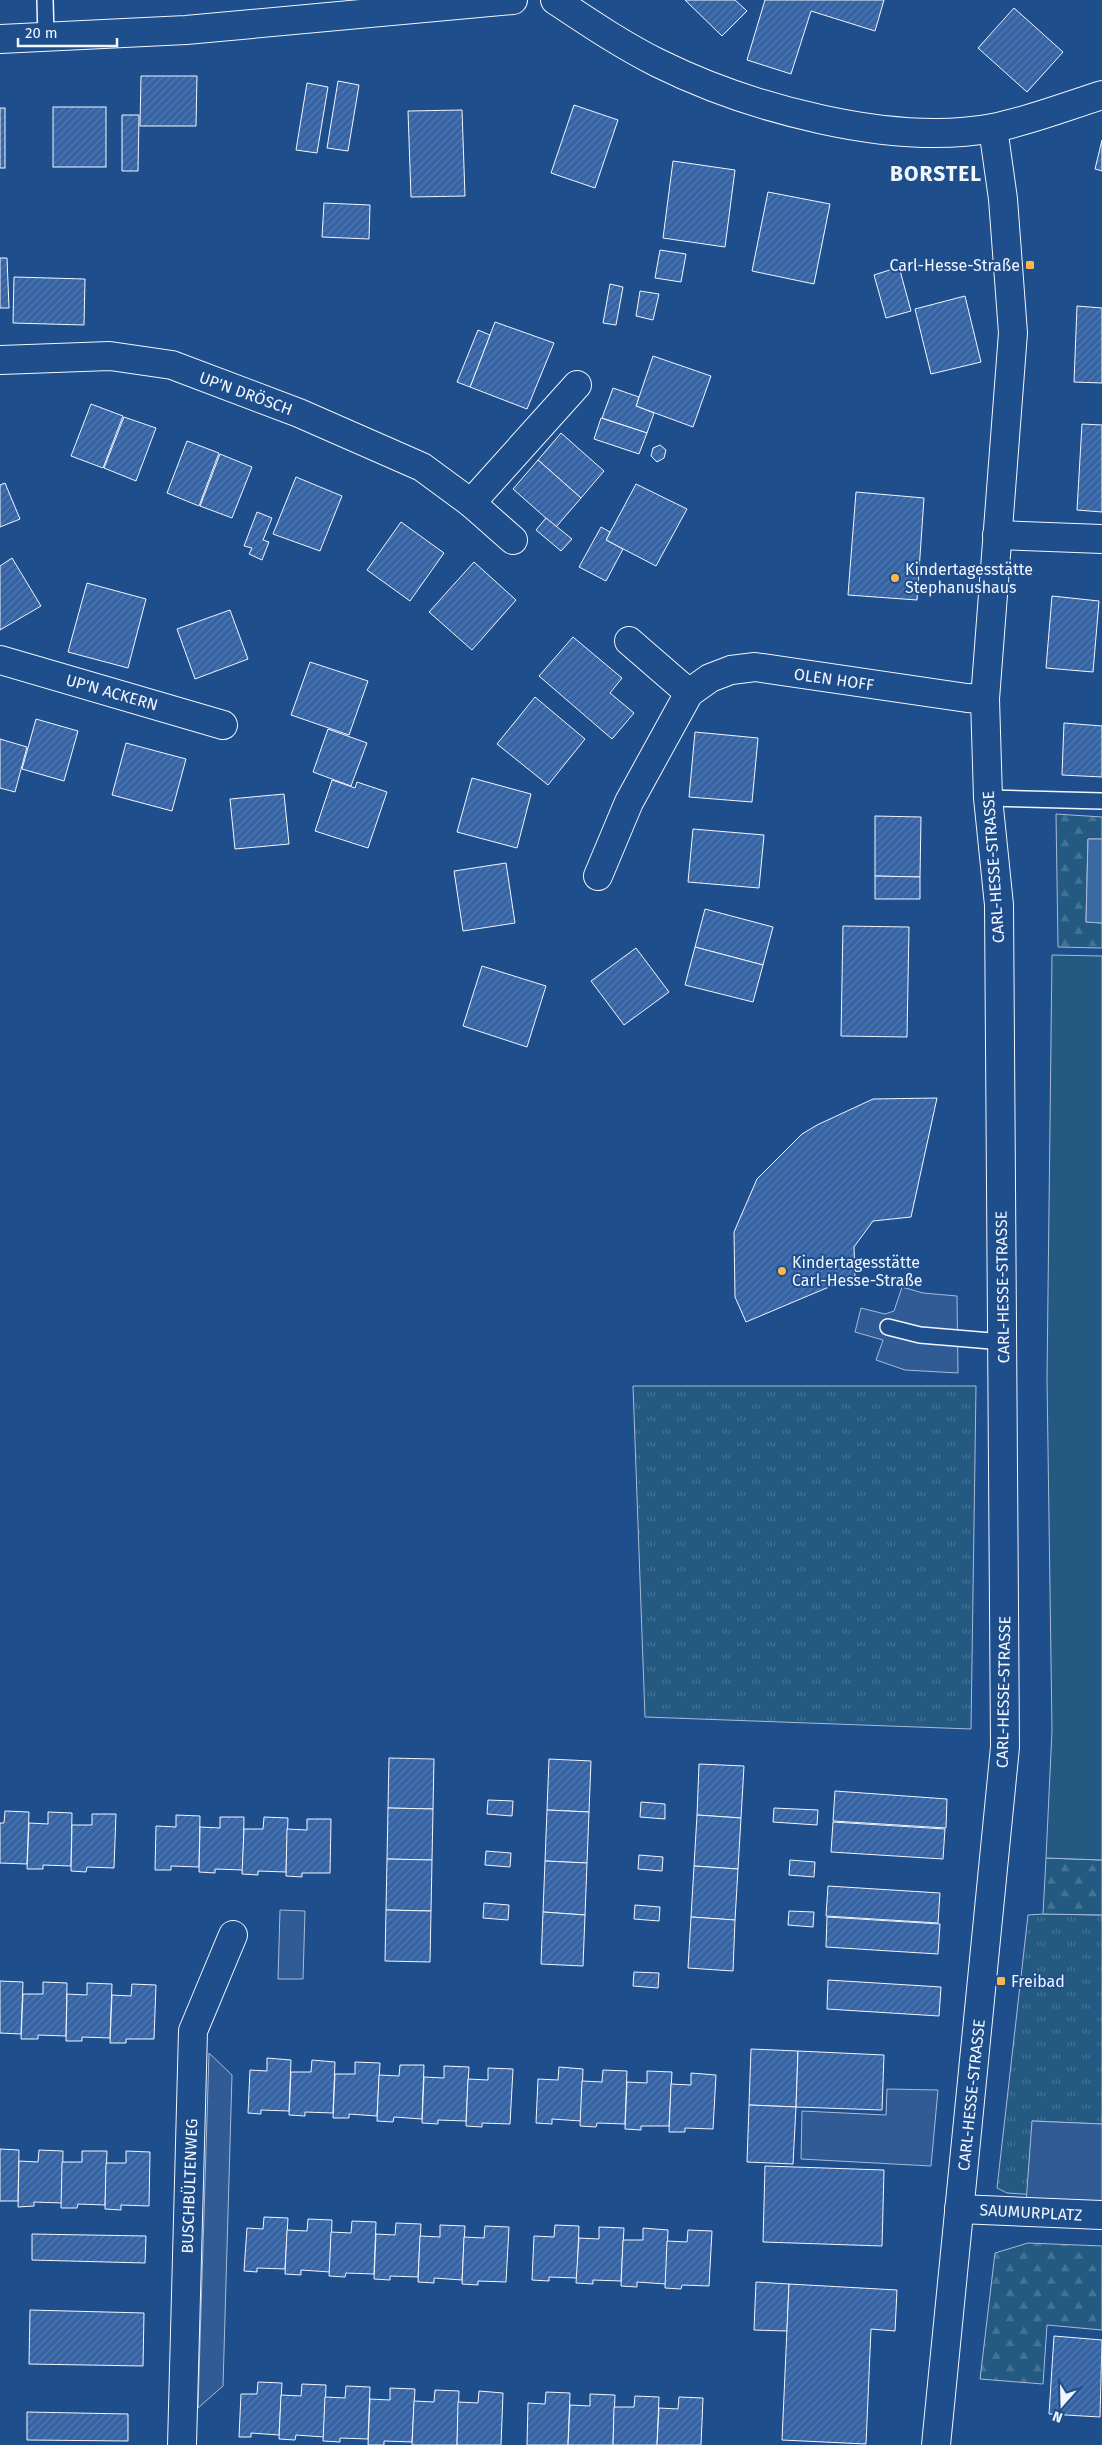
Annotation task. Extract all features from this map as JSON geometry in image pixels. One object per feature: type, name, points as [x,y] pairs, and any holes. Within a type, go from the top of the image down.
[{"type":"street","points":[[0,39],[186,30],[513,0]]},
{"type":"street","points":[[555,0],[587,22],[658,63],[712,87],[798,114],[879,129],[945,133],[994,128],[1102,95]]},
{"type":"street","name":"CARL-HESSE-STRASSE","points":[[936,2445],[1005,1747],[999,905],[988,798],[985,699],[1012,333],[1003,199],[994,128]]},
{"type":"street","name":"UP'N DRÖSCH","points":[[0,360],[110,356],[172,365],[300,413],[422,467],[471,503],[513,540]]},
{"type":"street","points":[[471,503],[577,385]]},
{"type":"street","points":[[997,535],[1102,539]]},
{"type":"street","points":[[629,641],[688,693]]},
{"type":"street","name":"UP'N ACKERN","points":[[0,660],[223,725]]},
{"type":"street","name":"OLEN HOFF","points":[[598,876],[629,802],[688,693],[717,675],[731,670],[756,668],[985,699]]},
{"type":"street","name":"BUSCHBÜLTENWEG","points":[[182,2445],[193,2031],[233,1935]]},
{"type":"street","name":"SAUMURPLATZ","points":[[959,2209],[1102,2215]]},
{"type":"lane","points":[[45,0],[46,37]]},
{"type":"lane","points":[[988,798],[1102,802]]},
{"type":"lane","points":[[888,1327],[920,1335],[1003,1342]]},
{"type":"green space","points":[[1056,814],[1102,817],[1102,839],[1088,839],[1086,922],[1102,923],[1102,948],[1058,947]]},
{"type":"green space","points":[[1052,955],[1102,956],[1102,1860],[1046,1858],[1052,1731],[1047,1378]]},
{"type":"green space","points":[[633,1386],[976,1386],[971,1729],[645,1717]]},
{"type":"green space","points":[[1046,1858],[1102,1860],[1102,1915],[1043,1914]]},
{"type":"green space","points":[[1028,1915],[1102,1915],[1102,2124],[1032,2121],[1053,2196],[1007,2193],[997,2188]]},
{"type":"green space","points":[[1028,2243],[1102,2246],[1102,2330],[1047,2325],[1043,2384],[980,2379],[995,2253]]},
{"type":"shaded area","points":[[1088,839],[1102,839],[1102,923],[1086,922]]},
{"type":"shaded area","points":[[902,1287],[923,1293],[957,1296],[958,1373],[905,1370],[876,1360],[883,1340],[855,1332],[861,1308],[885,1314],[894,1311]]},
{"type":"shaded area","points":[[280,1910],[305,1911],[303,1979],[278,1979]]},
{"type":"shaded area","points":[[209,2053],[232,2075],[223,2386],[198,2408]]},
{"type":"shaded area","points":[[887,2089],[938,2090],[931,2166],[801,2159],[802,2111],[886,2115]]},
{"type":"shaded area","points":[[1032,2121],[1102,2124],[1102,2205],[1026,2203]]},
{"type":"building","points":[[685,0],[735,0],[747,11],[722,36]]},
{"type":"building","points":[[765,0],[884,0],[875,31],[811,11],[791,74],[747,60]]},
{"type":"building","points":[[1014,8],[1063,52],[1027,92],[978,48]]},
{"type":"building","points":[[141,76],[197,76],[196,126],[140,126]]},
{"type":"building","points":[[338,81],[359,85],[348,151],[327,148]]},
{"type":"building","points":[[307,83],[328,87],[317,153],[296,150]]},
{"type":"building","points":[[574,105],[618,120],[595,188],[551,173]]},
{"type":"building","points":[[53,107],[106,107],[106,167],[53,167]]},
{"type":"building","points":[[0,108],[5,108],[5,168],[0,168]]},
{"type":"building","points":[[462,110],[465,196],[411,197],[408,111]]},
{"type":"building","points":[[122,115],[139,115],[138,171],[122,171]]},
{"type":"building","points":[[1102,140],[1102,171],[1095,169]]},
{"type":"building","points":[[673,161],[735,170],[725,247],[663,238]]},
{"type":"building","points":[[768,192],[830,204],[814,284],[752,271]]},
{"type":"building","points":[[324,203],[370,205],[369,239],[322,237]]},
{"type":"building","points":[[660,250],[686,254],[681,282],[655,278]]},
{"type":"building","points":[[0,258],[7,258],[9,308],[0,308]]},
{"type":"building","points":[[899,267],[911,311],[886,318],[874,275]]},
{"type":"building","points":[[14,277],[85,279],[84,325],[13,323]]},
{"type":"building","points":[[610,284],[623,287],[616,325],[603,323]]},
{"type":"building","points":[[640,291],[659,294],[653,320],[636,316]]},
{"type":"building","points":[[965,296],[981,362],[931,374],[915,309]]},
{"type":"building","points":[[1077,306],[1102,308],[1102,383],[1074,382]]},
{"type":"building","points":[[495,322],[554,343],[527,409],[470,387]]},
{"type":"building","points":[[478,330],[490,335],[470,387],[457,382]]},
{"type":"building","points":[[653,356],[711,376],[693,427],[636,406]]},
{"type":"building","points":[[613,388],[639,397],[636,406],[654,413],[647,433],[602,418]]},
{"type":"building","points":[[91,404],[123,416],[103,468],[71,456]]},
{"type":"building","points":[[124,417],[156,428],[136,481],[104,468]]},
{"type":"building","points":[[601,418],[647,433],[639,454],[594,439]]},
{"type":"building","points":[[1082,424],[1102,425],[1102,512],[1077,510]]},
{"type":"building","points":[[561,433],[604,471],[581,498],[538,460]]},
{"type":"building","points":[[187,441],[219,453],[199,506],[167,493]]},
{"type":"building","points":[[660,445],[666,450],[664,458],[657,462],[651,456],[653,448]]},
{"type":"building","points":[[220,454],[252,467],[232,518],[200,506]]},
{"type":"building","points":[[538,460],[581,498],[556,527],[513,489]]},
{"type":"building","points":[[296,477],[342,496],[320,551],[273,534]]},
{"type":"building","points":[[5,483],[20,519],[0,527],[0,485]]},
{"type":"building","points":[[636,484],[687,509],[656,566],[606,540]]},
{"type":"building","points":[[856,492],[924,498],[917,600],[848,595]]},
{"type":"building","points":[[257,512],[272,518],[263,540],[269,542],[262,560],[249,554],[252,548],[244,546]]},
{"type":"building","points":[[546,518],[572,539],[561,551],[536,530]]},
{"type":"building","points":[[401,522],[444,553],[410,601],[367,570]]},
{"type":"building","points":[[601,527],[610,532],[606,540],[623,549],[606,581],[579,567]]},
{"type":"building","points":[[12,558],[41,606],[0,630],[0,566]]},
{"type":"building","points":[[474,562],[516,600],[472,650],[429,612]]},
{"type":"building","points":[[87,583],[146,599],[128,668],[68,652]]},
{"type":"building","points":[[1052,596],[1099,601],[1093,672],[1046,668]]},
{"type":"building","points":[[230,610],[248,659],[195,679],[177,629]]},
{"type":"building","points":[[573,637],[622,678],[610,693],[634,713],[612,739],[539,676]]},
{"type":"building","points":[[310,662],[368,681],[349,735],[291,715]]},
{"type":"building","points":[[535,697],[585,739],[548,785],[497,744]]},
{"type":"building","points":[[36,719],[78,731],[64,781],[22,769]]},
{"type":"building","points":[[1064,723],[1102,726],[1102,777],[1062,775]]},
{"type":"building","points":[[328,729],[367,743],[351,786],[313,772]]},
{"type":"building","points":[[695,732],[758,738],[752,802],[689,797]]},
{"type":"building","points":[[0,739],[27,747],[15,792],[0,788]]},
{"type":"building","points":[[126,743],[186,759],[172,811],[112,795]]},
{"type":"building","points":[[472,778],[531,794],[517,848],[457,832]]},
{"type":"building","points":[[332,780],[355,788],[357,782],[387,792],[368,848],[315,831]]},
{"type":"building","points":[[284,794],[289,844],[235,849],[230,799]]},
{"type":"building","points":[[875,816],[921,817],[920,877],[875,876]]},
{"type":"building","points":[[693,829],[764,835],[759,888],[688,882]]},
{"type":"building","points":[[506,863],[515,923],[463,931],[454,871]]},
{"type":"building","points":[[875,876],[920,877],[920,899],[875,899]]},
{"type":"building","points":[[705,909],[773,927],[763,965],[695,947]]},
{"type":"building","points":[[843,926],[909,927],[907,1037],[841,1036]]},
{"type":"building","points":[[695,947],[763,965],[753,1002],[685,985]]},
{"type":"building","points":[[636,948],[669,992],[624,1025],[591,981]]},
{"type":"building","points":[[482,966],[546,986],[527,1047],[463,1026]]},
{"type":"building","points":[[937,1098],[911,1217],[873,1221],[854,1247],[855,1276],[746,1322],[735,1297],[734,1232],[757,1179],[802,1134],[873,1099]]},
{"type":"building","points":[[389,1758],[434,1759],[433,1809],[388,1808]]},
{"type":"building","points":[[549,1759],[591,1761],[589,1812],[547,1810]]},
{"type":"building","points":[[699,1764],[744,1766],[741,1818],[697,1815]]},
{"type":"building","points":[[835,1791],[947,1799],[946,1828],[833,1821]]},
{"type":"building","points":[[488,1800],[513,1801],[512,1816],[487,1814]]},
{"type":"building","points":[[641,1802],[665,1804],[665,1819],[640,1817]]},
{"type":"building","points":[[388,1808],[433,1809],[432,1860],[387,1859]]},
{"type":"building","points":[[774,1808],[818,1810],[817,1825],[773,1822]]},
{"type":"building","points":[[547,1810],[589,1812],[587,1863],[545,1861]]},
{"type":"building","points":[[5,1811],[29,1812],[27,1864],[0,1863],[0,1823],[4,1823]]},
{"type":"building","points":[[48,1812],[72,1813],[71,1866],[43,1865],[43,1869],[27,1869],[29,1823],[48,1824]]},
{"type":"building","points":[[92,1814],[116,1814],[114,1868],[87,1867],[86,1872],[71,1871],[72,1825],[92,1825]]},
{"type":"building","points":[[176,1815],[200,1816],[199,1867],[171,1866],[171,1870],[155,1870],[156,1826],[176,1827]]},
{"type":"building","points":[[697,1815],[741,1818],[738,1869],[694,1866]]},
{"type":"building","points":[[220,1817],[244,1817],[243,1870],[215,1869],[215,1873],[199,1872],[200,1827],[220,1828]]},
{"type":"building","points":[[264,1817],[288,1818],[286,1872],[258,1871],[258,1875],[242,1874],[244,1829],[263,1829]]},
{"type":"building","points":[[307,1819],[331,1819],[330,1873],[302,1873],[302,1877],[286,1876],[287,1829],[307,1830]]},
{"type":"building","points":[[833,1822],[945,1829],[943,1859],[831,1852]]},
{"type":"building","points":[[486,1851],[511,1853],[510,1867],[485,1865]]},
{"type":"building","points":[[639,1855],[663,1857],[662,1871],[638,1869]]},
{"type":"building","points":[[387,1859],[432,1860],[431,1911],[386,1910]]},
{"type":"building","points":[[790,1860],[815,1862],[814,1877],[789,1875]]},
{"type":"building","points":[[545,1861],[587,1863],[585,1915],[543,1912]]},
{"type":"building","points":[[694,1866],[738,1869],[735,1920],[691,1917]]},
{"type":"building","points":[[828,1886],[940,1893],[938,1923],[826,1916]]},
{"type":"building","points":[[484,1903],[509,1905],[508,1920],[483,1918]]},
{"type":"building","points":[[635,1905],[660,1907],[659,1921],[634,1919]]},
{"type":"building","points":[[386,1910],[431,1911],[430,1962],[385,1961]]},
{"type":"building","points":[[789,1911],[814,1912],[813,1927],[788,1925]]},
{"type":"building","points":[[543,1912],[585,1915],[583,1966],[541,1964]]},
{"type":"building","points":[[691,1917],[735,1920],[733,1971],[688,1968]]},
{"type":"building","points":[[827,1917],[940,1924],[938,1954],[826,1947]]},
{"type":"building","points":[[634,1972],[659,1973],[658,1988],[633,1986]]},
{"type":"building","points":[[828,1980],[941,1987],[939,2016],[827,2009]]},
{"type":"building","points":[[0,1981],[23,1982],[21,2034],[0,2033]]},
{"type":"building","points":[[43,1982],[67,1983],[66,2036],[38,2035],[38,2039],[21,2039],[23,1994],[43,1994]]},
{"type":"building","points":[[87,1983],[112,1984],[110,2038],[82,2037],[82,2041],[66,2041],[67,1994],[87,1995]]},
{"type":"building","points":[[132,1984],[156,1985],[154,2039],[126,2039],[126,2043],[110,2043],[112,1995],[131,1996]]},
{"type":"building","points":[[751,2049],[798,2051],[796,2107],[749,2105]]},
{"type":"building","points":[[798,2051],[884,2055],[882,2110],[796,2107]]},
{"type":"building","points":[[267,2058],[291,2060],[289,2111],[261,2110],[261,2114],[248,2113],[250,2070],[267,2071]]},
{"type":"building","points":[[312,2060],[335,2062],[333,2113],[305,2112],[305,2116],[289,2115],[291,2072],[311,2072]]},
{"type":"building","points":[[355,2062],[380,2063],[377,2116],[349,2114],[349,2118],[333,2118],[335,2074],[355,2074]]},
{"type":"building","points":[[400,2065],[424,2065],[422,2119],[394,2117],[393,2122],[377,2121],[379,2075],[399,2076]]},
{"type":"building","points":[[444,2066],[469,2067],[466,2121],[438,2120],[438,2124],[422,2123],[424,2077],[444,2078]]},
{"type":"building","points":[[559,2067],[583,2069],[581,2121],[552,2119],[552,2124],[536,2123],[538,2079],[558,2080]]},
{"type":"building","points":[[488,2068],[513,2069],[510,2124],[482,2123],[482,2127],[466,2126],[468,2079],[488,2080]]},
{"type":"building","points":[[603,2070],[627,2071],[625,2124],[597,2123],[596,2127],[580,2126],[582,2081],[602,2082]]},
{"type":"building","points":[[647,2071],[672,2072],[669,2126],[641,2126],[641,2130],[625,2129],[627,2082],[647,2083]]},
{"type":"building","points":[[691,2073],[716,2075],[713,2129],[685,2128],[685,2132],[669,2132],[671,2084],[691,2085]]},
{"type":"building","points":[[749,2105],[796,2107],[793,2164],[747,2162]]},
{"type":"building","points":[[0,2149],[19,2150],[18,2201],[0,2201]]},
{"type":"building","points":[[39,2150],[63,2151],[62,2203],[34,2202],[34,2206],[18,2207],[19,2161],[38,2162]]},
{"type":"building","points":[[82,2151],[107,2151],[105,2205],[78,2204],[77,2208],[61,2208],[62,2162],[82,2162]]},
{"type":"building","points":[[126,2151],[150,2152],[149,2206],[121,2205],[121,2210],[105,2209],[106,2163],[126,2163]]},
{"type":"building","points":[[765,2166],[884,2170],[882,2246],[763,2242]]},
{"type":"building","points":[[264,2217],[288,2218],[285,2269],[257,2268],[257,2272],[244,2271],[247,2228],[263,2229]]},
{"type":"building","points":[[308,2219],[332,2220],[330,2272],[301,2270],[301,2275],[285,2274],[287,2230],[307,2231]]},
{"type":"building","points":[[352,2221],[376,2222],[374,2274],[346,2273],[345,2277],[329,2276],[331,2232],[351,2233]]},
{"type":"building","points":[[396,2223],[421,2224],[418,2277],[390,2276],[390,2280],[374,2279],[376,2234],[395,2235]]},
{"type":"building","points":[[440,2225],[465,2226],[462,2280],[434,2278],[434,2283],[418,2282],[420,2236],[440,2237]]},
{"type":"building","points":[[555,2225],[579,2226],[577,2278],[549,2277],[549,2281],[532,2280],[534,2236],[554,2237]]},
{"type":"building","points":[[485,2226],[509,2227],[506,2282],[478,2281],[478,2285],[462,2284],[464,2237],[484,2238]]},
{"type":"building","points":[[599,2227],[624,2228],[621,2281],[593,2280],[593,2284],[576,2283],[579,2238],[599,2239]]},
{"type":"building","points":[[643,2228],[668,2230],[666,2284],[637,2282],[637,2287],[621,2286],[623,2240],[643,2240]]},
{"type":"building","points":[[688,2230],[712,2231],[709,2286],[682,2285],[681,2289],[665,2288],[667,2241],[687,2242]]},
{"type":"building","points":[[32,2234],[146,2236],[145,2263],[32,2260]]},
{"type":"building","points":[[756,2282],[789,2284],[787,2331],[754,2330]]},
{"type":"building","points":[[789,2284],[897,2290],[895,2331],[871,2329],[866,2444],[782,2440]]},
{"type":"building","points":[[30,2310],[144,2313],[143,2366],[29,2364]]},
{"type":"building","points":[[1054,2336],[1102,2340],[1100,2417],[1049,2414]]},
{"type":"building","points":[[258,2382],[282,2383],[279,2435],[251,2433],[251,2437],[239,2437],[241,2394],[257,2394]]},
{"type":"building","points":[[302,2384],[326,2385],[324,2437],[296,2435],[295,2440],[279,2439],[281,2395],[301,2396]]},
{"type":"building","points":[[346,2386],[370,2387],[368,2439],[340,2438],[340,2442],[323,2441],[325,2397],[345,2398]]},
{"type":"building","points":[[390,2388],[415,2389],[412,2442],[384,2441],[384,2445],[368,2445],[370,2399],[390,2400]]},
{"type":"building","points":[[435,2390],[459,2391],[457,2445],[412,2445],[414,2401],[434,2402]]},
{"type":"building","points":[[479,2391],[503,2393],[501,2445],[457,2445],[458,2402],[478,2403]]},
{"type":"building","points":[[546,2392],[570,2393],[568,2445],[527,2445],[528,2403],[545,2404]]},
{"type":"building","points":[[590,2394],[615,2395],[613,2445],[568,2445],[570,2405],[590,2406]]},
{"type":"building","points":[[635,2396],[659,2397],[657,2445],[613,2445],[614,2407],[634,2407]]},
{"type":"building","points":[[679,2397],[703,2398],[701,2445],[657,2445],[659,2408],[678,2409]]},
{"type":"building","points":[[27,2412],[128,2414],[128,2441],[27,2440]]},
{"type":"place","name":"Carl-Hesse-Straße","points":[[1030,265]]},
{"type":"place","name":"Kindertagesstätte Stephanushaus","points":[[895,578]]},
{"type":"place","name":"Kindertagesstätte Carl-Hesse-Straße","points":[[782,1271]]},
{"type":"place","name":"Freibad","points":[[1001,1981]]},
{"type":"district","name":"BORSTEL","points":[[936,174]]}]
